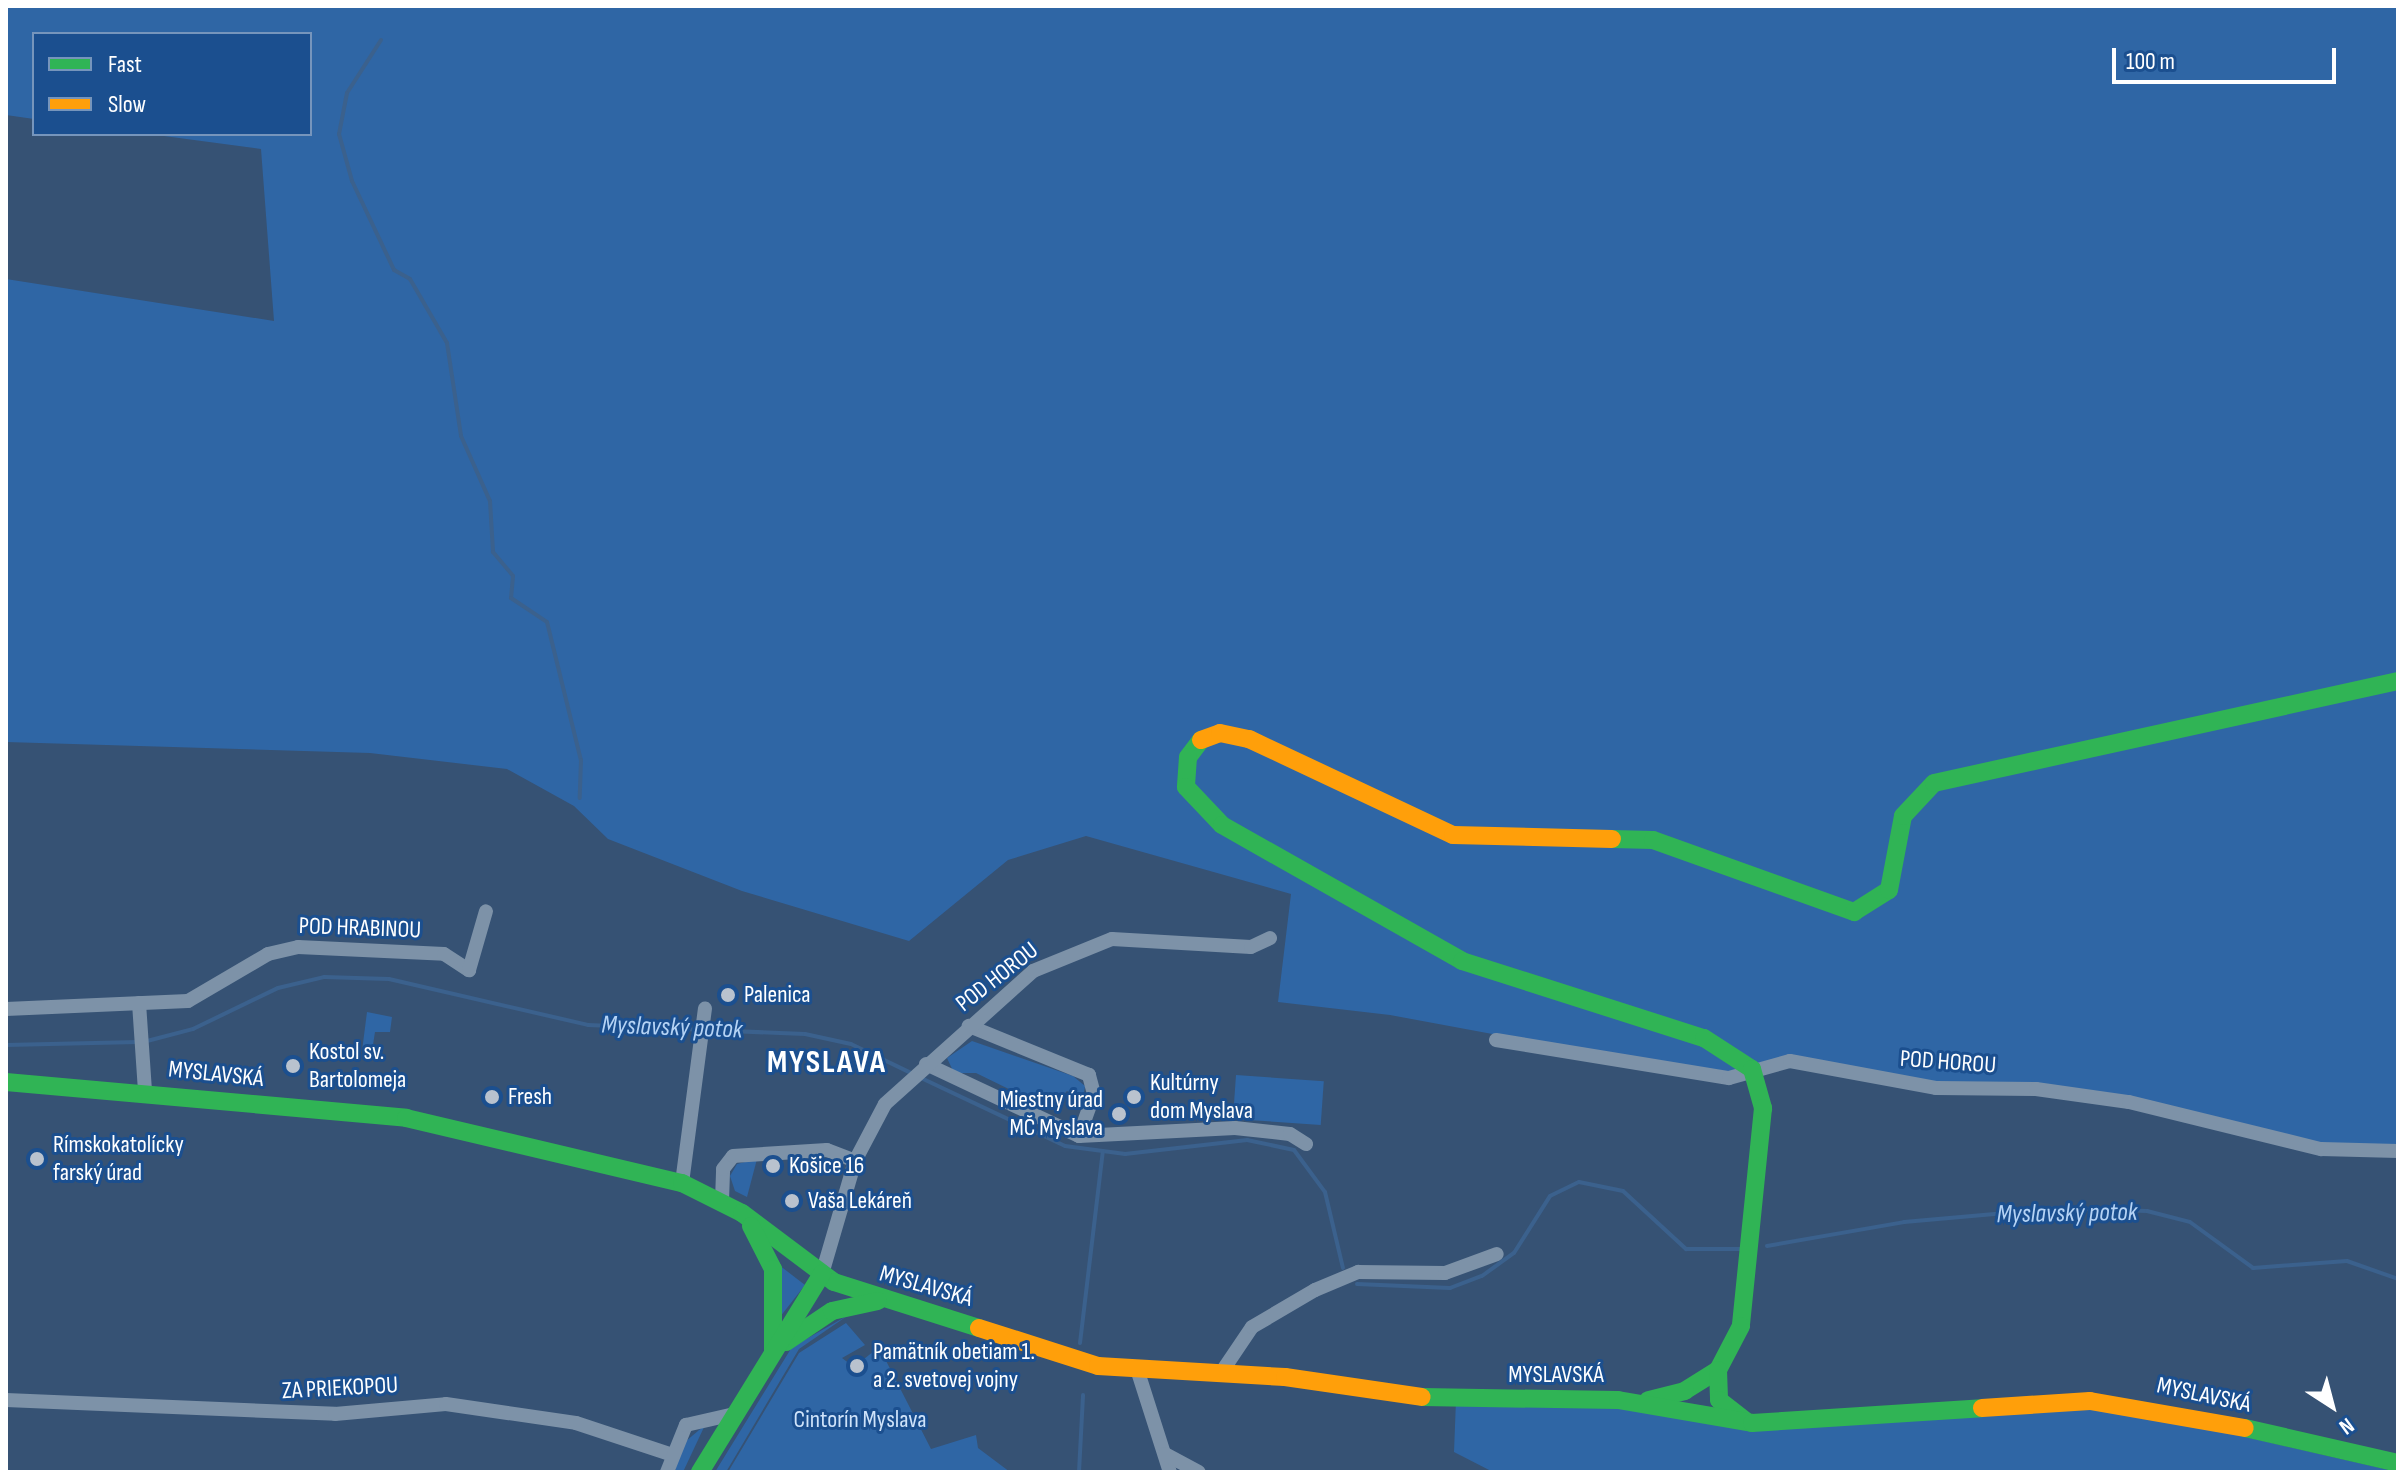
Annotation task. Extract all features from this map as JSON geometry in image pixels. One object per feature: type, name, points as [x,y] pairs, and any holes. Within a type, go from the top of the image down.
[{"type":"street","points":[[1641,1402],[1685,1391],[1718,1370],[1736,1342],[1748,1297],[1763,1108],[1752,1069],[1704,1038],[1495,976],[1417,937],[1210,817],[1186,787],[1188,757],[1202,739],[1235,734],[1453,835],[1653,840],[1854,912],[1889,890],[1903,816],[1934,783],[2398,681]]},
{"type":"street","name":"POD HRABINOU","points":[[6,1009],[196,999],[268,954],[298,947],[444,954],[469,970],[486,911]]},
{"type":"street","name":"POD HOROU","points":[[822,1274],[855,1161],[885,1104],[904,1083],[969,1026],[1047,962],[1112,939],[1251,947],[1270,938]]},
{"type":"street","points":[[139,1003],[145,1091]]},
{"type":"street","points":[[682,1183],[705,1009]]},
{"type":"street","points":[[969,1026],[1089,1075],[1094,1094],[1079,1136]]},
{"type":"street","name":"POD HOROU","points":[[1496,1040],[1729,1078],[1752,1069],[1790,1061],[1936,1088],[2036,1089],[2129,1102],[2321,1149],[2398,1151]]},
{"type":"street","points":[[924,1067],[1079,1136],[1235,1128],[1290,1134],[1306,1144]]},
{"type":"street","name":"MYSLAVSKÁ","points":[[6,1082],[145,1091],[406,1118],[682,1183],[742,1213],[822,1274],[1084,1363],[1138,1372],[1221,1373],[1443,1400],[1641,1402],[1752,1423],[2090,1401],[2164,1409],[2398,1463]]},
{"type":"street","points":[[722,1201],[723,1169],[733,1156],[827,1150],[855,1161]]},
{"type":"street","points":[[742,1213],[773,1269],[773,1351]]},
{"type":"street","points":[[1221,1373],[1252,1327],[1315,1290],[1358,1272],[1445,1273],[1497,1254]]},
{"type":"street","points":[[700,1472],[730,1415],[822,1274]]},
{"type":"street","points":[[773,1351],[832,1311],[894,1300]]},
{"type":"street","points":[[1718,1370],[1722,1406],[1752,1423]]},
{"type":"street","points":[[1138,1372],[1170,1472]]},
{"type":"street","name":"ZA PRIEKOPOU","points":[[6,1400],[335,1414],[446,1404],[576,1423],[670,1454]]},
{"type":"street","points":[[667,1472],[670,1454],[692,1421],[730,1415]]},
{"type":"street","points":[[1165,1454],[1199,1472]]},
{"type":"green space","points":[[6,6],[2398,6],[2398,1151],[2368,1155],[2129,1102],[1936,1088],[1790,1061],[1729,1078],[1390,1015],[1278,1002],[1291,894],[1086,836],[1008,860],[909,941],[742,891],[608,839],[574,806],[507,769],[370,753],[6,742],[6,279],[274,321],[261,149],[164,136],[312,136],[312,32],[32,32],[32,119],[6,115]]},
{"type":"green space","points":[[367,1012],[392,1017],[390,1032],[375,1032],[372,1051],[362,1051]]},
{"type":"green space","points":[[972,1041],[1073,1076],[1085,1086],[1083,1100],[1067,1091],[1050,1109],[976,1073],[954,1073],[947,1058]]},
{"type":"green space","points":[[1236,1075],[1324,1081],[1321,1125],[1233,1119]]},
{"type":"green space","points":[[757,1159],[747,1197],[735,1191],[730,1176],[737,1164]]},
{"type":"green space","points":[[779,1265],[805,1285],[776,1322]]},
{"type":"green space","points":[[847,1316],[799,1349],[726,1472],[715,1472],[792,1347]]},
{"type":"green space","name":"Cintorín Myslava","points":[[846,1323],[865,1345],[842,1358],[854,1367],[879,1347],[931,1449],[976,1435],[978,1448],[1010,1472],[728,1472],[799,1353]]},
{"type":"green space","points":[[1535,1398],[1722,1420],[2090,1401],[2398,1472],[1493,1472],[1454,1452],[1456,1400]]},
{"type":"green space","points":[[705,1425],[683,1472],[675,1472],[679,1447]]},
{"type":"waterway","points":[[381,40],[347,93],[339,134],[352,181],[394,270],[410,279],[447,343],[461,436],[490,501],[493,552],[513,576],[511,598],[547,622],[581,760],[580,798]]},
{"type":"waterway","name":"Myslavský potok","points":[[147,1041],[193,1029],[278,988],[324,977],[389,979],[588,1025],[805,1034],[851,1044],[911,1073]]},
{"type":"waterway","name":"Myslavský potok","points":[[6,1045],[138,1042]]},
{"type":"waterway","name":"Myslavský potok","points":[[919,1077],[1065,1146],[1125,1154],[1247,1140],[1294,1150],[1325,1192],[1343,1268]]},
{"type":"waterway","points":[[1080,1343],[1103,1151]]},
{"type":"waterway","name":"Myslavský potok","points":[[1357,1284],[1450,1288],[1482,1276],[1514,1253],[1550,1196],[1579,1182],[1623,1191],[1686,1249],[1740,1249]]},
{"type":"waterway","name":"Myslavský potok","points":[[1767,1246],[1904,1222],[2060,1208],[2147,1211],[2190,1222],[2253,1268],[2347,1261],[2398,1279]]},
{"type":"waterway","points":[[1079,1472],[1083,1395]]},
{"type":"traffic: fast","points":[[1612,839],[1653,840],[1854,912],[1889,890],[1903,816],[1934,783],[2398,681]]},
{"type":"traffic: fast","points":[[1201,740],[1188,757],[1186,787],[1222,825],[1462,961],[1704,1038],[1752,1069],[1763,1108],[1741,1326],[1718,1370],[1685,1391],[1648,1400]]},
{"type":"traffic: fast","points":[[6,1082],[406,1118],[682,1183],[742,1213],[834,1282],[979,1328]]},
{"type":"traffic: fast","points":[[751,1226],[773,1269],[773,1351]]},
{"type":"traffic: fast","points":[[700,1472],[822,1274]]},
{"type":"traffic: fast","points":[[786,1342],[832,1311],[878,1301]]},
{"type":"traffic: fast","points":[[1718,1370],[1719,1400],[1745,1420]]},
{"type":"traffic: fast","points":[[1422,1397],[1618,1400],[1752,1423],[1982,1408]]},
{"type":"traffic: fast","points":[[2245,1428],[2398,1463]]},
{"type":"traffic: slow","points":[[1201,740],[1220,733],[1249,739],[1453,835],[1612,839]]},
{"type":"traffic: slow","points":[[979,1328],[1098,1366],[1285,1377],[1422,1397]]},
{"type":"traffic: slow","points":[[1982,1408],[2090,1401],[2245,1428]]},
{"type":"place","name":"Palenica","points":[[728,995]]},
{"type":"place","name":"Kostol sv. Bartolomeja","points":[[293,1066]]},
{"type":"place","name":"Fresh","points":[[492,1097]]},
{"type":"place","name":"Kultúrny dom Myslava","points":[[1134,1097]]},
{"type":"place","name":"Miestny úrad MČ Myslava","points":[[1119,1114]]},
{"type":"place","name":"Rímskokatolícky farský úrad","points":[[37,1159]]},
{"type":"place","name":"Košice 16","points":[[773,1166]]},
{"type":"place","name":"Vaša Lekáreň","points":[[792,1201]]},
{"type":"place","name":"Pamätník obetiam 1. a 2. svetovej vojny","points":[[857,1366]]},
{"type":"district","name":"MYSLAVA","points":[[827,1063]]}]
